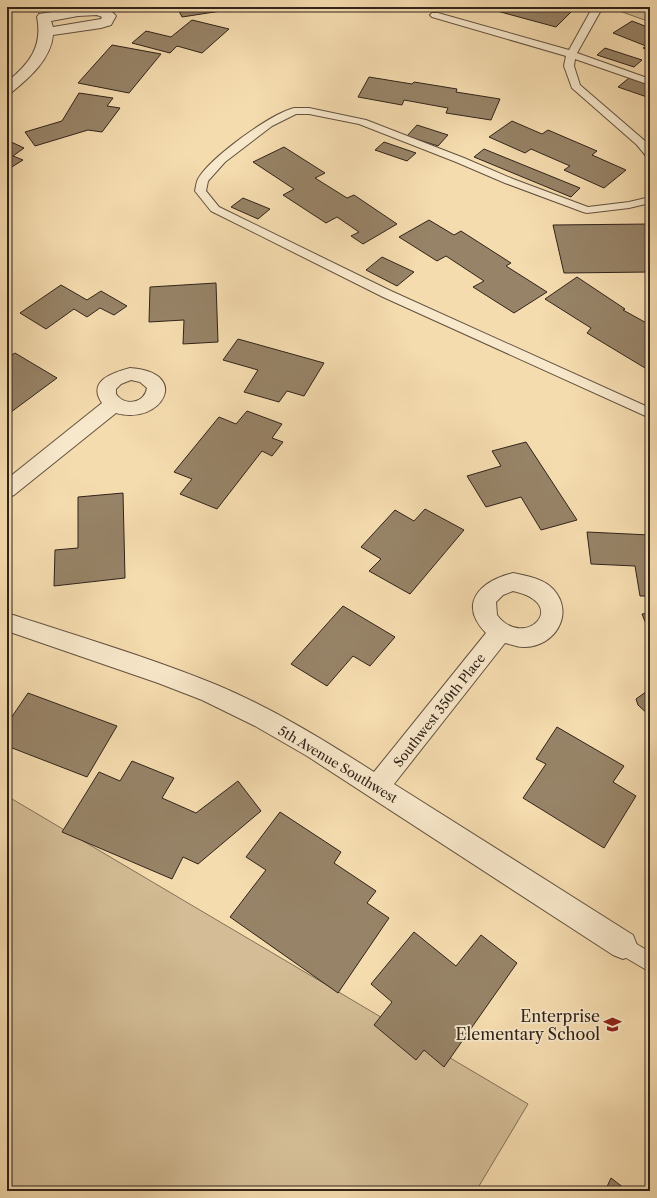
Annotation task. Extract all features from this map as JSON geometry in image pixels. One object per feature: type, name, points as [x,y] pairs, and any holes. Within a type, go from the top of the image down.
[{"type":"street","points":[[7,89],[34,65],[41,52],[46,38],[44,20]]},
{"type":"street","points":[[7,490],[113,405]]},
{"type":"street","name":"5th Avenue Southwest","points":[[7,622],[165,675],[210,693],[316,748],[623,945]]},
{"type":"street","name":"Southwest 350th Place","points":[[377,787],[500,632]]},
{"type":"lane","points":[[596,7],[585,31],[571,54],[569,66],[575,86],[642,143],[650,154]]},
{"type":"lane","points":[[435,15],[571,54],[650,82]]},
{"type":"lane","points":[[650,200],[629,205],[587,210],[508,181],[460,160],[362,122],[309,111],[294,111],[268,124],[221,160],[203,180],[200,191],[215,209],[387,294],[650,413]]},
{"type":"lane","points":[[623,945],[650,963]]},
{"type":"shaded area","points":[[613,7],[650,7],[650,22],[614,9]]},
{"type":"shaded area","points":[[7,796],[528,1104],[476,1191],[7,1191]]},
{"type":"building","points":[[177,7],[219,7],[221,11],[182,17]]},
{"type":"building","points":[[482,7],[552,7],[571,12],[556,27]]},
{"type":"building","points":[[192,20],[229,29],[202,53],[177,46],[170,53],[132,43],[146,31],[171,37]]},
{"type":"building","points":[[632,21],[650,28],[650,51],[643,48],[646,46],[613,33]]},
{"type":"building","points":[[112,45],[161,54],[129,93],[78,83]]},
{"type":"building","points":[[605,48],[642,60],[634,67],[597,55]]},
{"type":"building","points":[[369,77],[457,89],[456,92],[500,99],[491,120],[446,113],[448,108],[404,100],[402,105],[358,97]]},
{"type":"building","points":[[629,78],[650,85],[650,94],[647,97],[618,87]]},
{"type":"building","points":[[79,93],[113,98],[107,106],[120,108],[102,132],[88,130],[35,146],[25,132],[62,121]]},
{"type":"building","points":[[512,121],[542,134],[548,130],[597,151],[592,155],[626,170],[604,188],[564,170],[570,166],[531,149],[525,153],[489,137]]},
{"type":"building","points":[[417,125],[448,135],[438,146],[407,136]]},
{"type":"building","points":[[7,140],[24,148],[13,156],[23,160],[7,170]]},
{"type":"building","points":[[384,142],[416,153],[407,161],[375,150]]},
{"type":"building","points":[[284,147],[325,173],[315,178],[347,198],[354,195],[397,224],[363,244],[351,236],[359,232],[337,217],[326,223],[283,195],[294,189],[253,162]]},
{"type":"building","points":[[484,149],[580,188],[571,197],[474,157]]},
{"type":"building","points":[[243,198],[270,209],[258,219],[231,207]]},
{"type":"building","points":[[429,220],[454,235],[461,231],[511,263],[506,266],[547,292],[514,313],[473,287],[484,281],[446,256],[437,261],[399,237]]},
{"type":"building","points":[[650,224],[650,272],[564,273],[553,225]]},
{"type":"building","points":[[382,257],[414,272],[397,286],[366,270]]},
{"type":"building","points":[[577,277],[625,309],[623,310],[650,325],[650,371],[587,333],[591,328],[545,299]]},
{"type":"building","points":[[216,283],[218,342],[183,344],[184,320],[149,322],[150,287]]},
{"type":"building","points":[[61,285],[87,300],[101,291],[127,306],[114,315],[100,308],[87,317],[74,309],[46,329],[20,313]]},
{"type":"building","points":[[238,339],[324,363],[304,396],[287,391],[279,402],[244,392],[258,370],[223,360]]},
{"type":"building","points":[[15,353],[57,378],[7,415],[7,358]]},
{"type":"building","points":[[247,411],[282,424],[272,438],[283,442],[272,456],[262,451],[217,509],[180,494],[192,479],[174,472],[219,417],[236,424]]},
{"type":"building","points":[[526,442],[577,520],[541,530],[521,497],[486,507],[467,476],[501,466],[492,451]]},
{"type":"building","points":[[123,493],[125,578],[54,586],[55,550],[78,548],[78,497]]},
{"type":"building","points":[[425,509],[464,530],[410,594],[369,571],[381,559],[361,547],[395,510],[414,521]]},
{"type":"building","points":[[587,532],[650,535],[650,596],[640,596],[635,566],[591,564]]},
{"type":"building","points":[[343,606],[395,637],[370,666],[353,656],[327,686],[291,664]]},
{"type":"building","points":[[650,613],[650,634],[642,614]]},
{"type":"building","points":[[650,689],[650,716],[638,705],[636,699]]},
{"type":"building","points":[[28,693],[117,726],[87,777],[7,746],[7,724]]},
{"type":"building","points":[[557,727],[624,766],[613,782],[636,796],[604,848],[523,798],[546,764],[536,759]]},
{"type":"building","points":[[132,761],[174,778],[162,798],[196,813],[238,781],[261,811],[198,864],[183,857],[172,879],[62,832],[99,772],[120,781]]},
{"type":"building","points":[[280,812],[341,852],[334,863],[376,891],[367,903],[389,918],[338,993],[230,917],[266,870],[246,857]]},
{"type":"building","points":[[414,932],[456,966],[481,935],[517,963],[444,1067],[424,1050],[416,1060],[374,1025],[392,1002],[371,984]]},
{"type":"building","points":[[611,1178],[628,1191],[605,1191]]},
{"type":"place","name":"Enterprise Elementary School","points":[[613,1025]]}]
